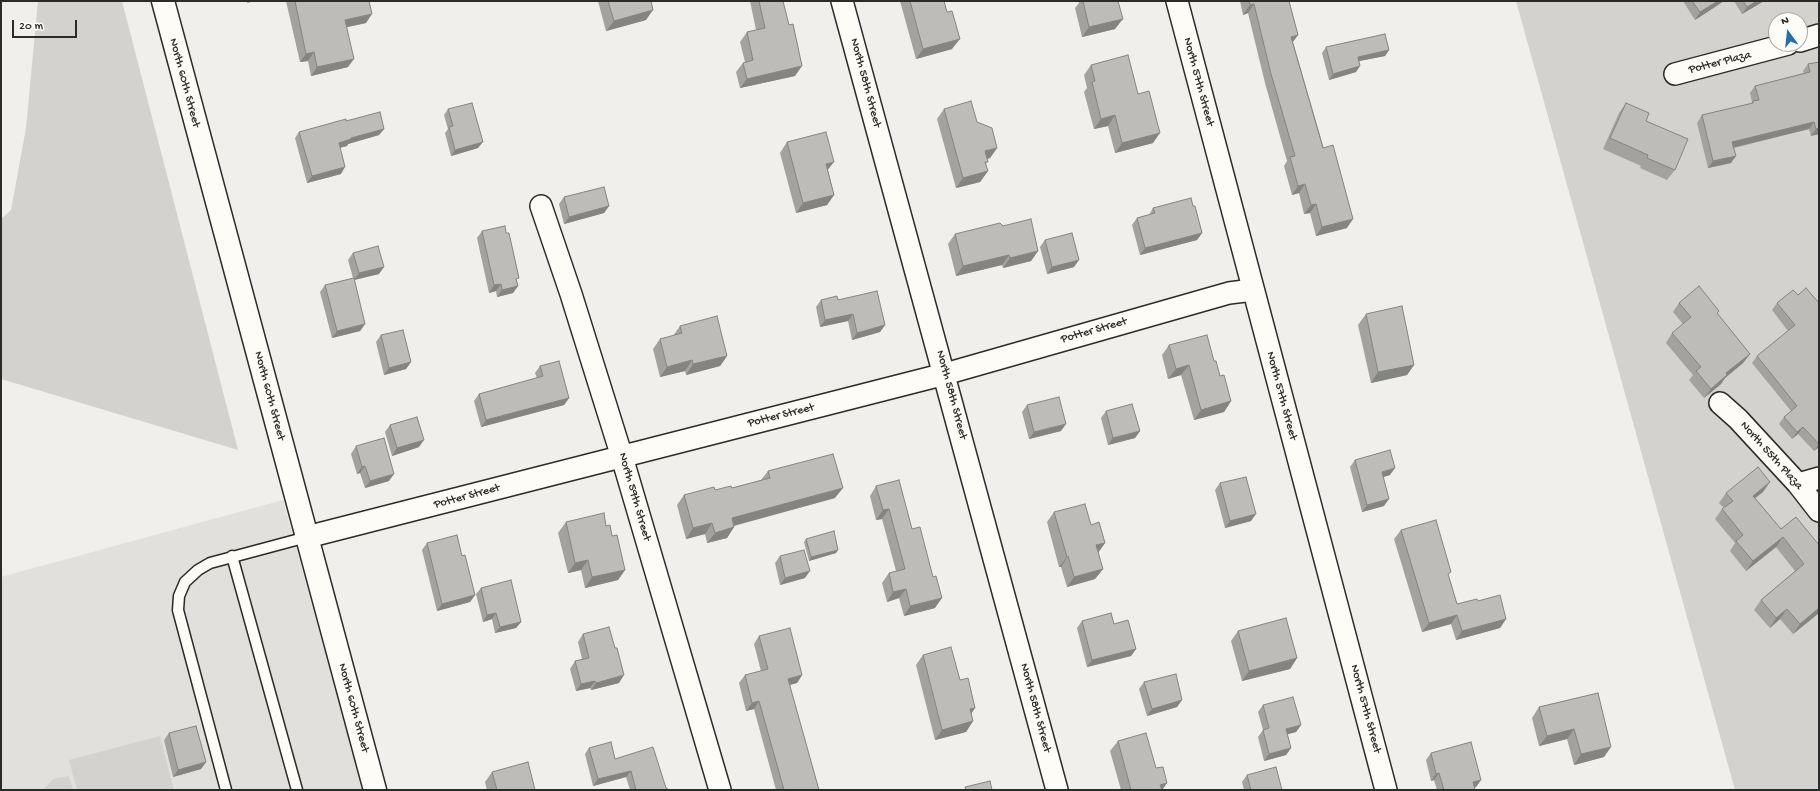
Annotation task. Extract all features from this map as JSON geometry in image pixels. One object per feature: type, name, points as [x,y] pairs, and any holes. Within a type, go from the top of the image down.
[{"type":"main road","name":"North 60th Street","points":[[163,1],[375,790]]},
{"type":"street","name":"North 58th Street","points":[[842,1],[945,374],[1057,790]]},
{"type":"street","name":"North 57th Street","points":[[1177,1],[1386,790]]},
{"type":"street","points":[[1808,38],[1819,35]]},
{"type":"street","name":"Potter Plaza","points":[[1675,74],[1768,49]]},
{"type":"street","name":"North 59th Street","points":[[541,206],[572,294],[622,457],[720,790]]},
{"type":"street","name":"Potter Street","points":[[307,538],[945,374],[1229,293],[1253,290]]},
{"type":"street","name":"North 55th Plaza","points":[[1720,403],[1738,419],[1798,484],[1819,511]]},
{"type":"street","points":[[1798,484],[1819,478]]},
{"type":"lane","points":[[226,790],[178,610],[179,596],[185,582],[198,570],[210,563],[232,556],[307,538]]},
{"type":"lane","points":[[232,556],[297,790]]},
{"type":"shaded area","points":[[38,1],[122,1],[238,450],[1,379],[1,219],[11,210],[26,128]]},
{"type":"shaded area","points":[[1516,1],[1819,1],[1819,790],[1735,790]]},
{"type":"shaded area","points":[[283,500],[363,790],[1,790],[1,577]]},
{"type":"shaded area","points":[[160,736],[174,790],[77,790],[69,760]]},
{"type":"shaded area","points":[[69,776],[73,790],[43,790],[53,779]]},
{"type":"building","points":[[295,1],[369,1],[372,14],[345,20],[354,59],[317,67],[314,52],[306,54]]},
{"type":"building","points":[[608,1],[651,1],[653,10],[614,21]]},
{"type":"building","points":[[759,1],[783,1],[789,25],[793,24],[802,66],[747,79],[743,63],[753,60],[747,32],[765,28]]},
{"type":"building","points":[[910,1],[944,1],[947,12],[952,11],[960,39],[923,49]]},
{"type":"building","points":[[1083,1],[1118,1],[1123,19],[1089,27]]},
{"type":"building","points":[[1249,1],[1289,1],[1298,35],[1291,37],[1323,148],[1333,145],[1353,219],[1322,227],[1316,204],[1311,205],[1305,184],[1298,186],[1290,157],[1295,156],[1271,74],[1254,4],[1250,5]]},
{"type":"building","points":[[1692,1],[1718,1],[1700,12]]},
{"type":"building","points":[[1743,1],[1757,1],[1747,7]]},
{"type":"building","points":[[1385,34],[1389,50],[1358,57],[1360,66],[1333,74],[1326,47]]},
{"type":"building","points":[[1128,55],[1138,94],[1149,91],[1160,133],[1122,143],[1115,115],[1101,119],[1092,82],[1095,81],[1091,65]]},
{"type":"building","points":[[1819,62],[1819,128],[1816,129],[1814,122],[1732,142],[1736,156],[1713,161],[1702,115],[1753,103],[1753,101],[1759,100],[1755,86],[1810,72],[1808,64]]},
{"type":"building","points":[[971,101],[977,122],[992,128],[997,148],[985,151],[988,162],[985,162],[988,171],[963,178],[944,109]]},
{"type":"building","points":[[472,103],[483,142],[455,150],[449,127],[453,126],[448,109]]},
{"type":"building","points":[[1626,103],[1649,113],[1646,121],[1688,139],[1675,170],[1647,158],[1648,155],[1610,138]]},
{"type":"building","points":[[380,112],[384,129],[351,138],[339,143],[345,167],[312,176],[299,132],[346,119],[346,121]]},
{"type":"building","points":[[826,132],[834,162],[826,164],[834,195],[803,203],[787,142]]},
{"type":"building","points":[[604,187],[609,206],[569,217],[564,197]]},
{"type":"building","points":[[1191,198],[1193,206],[1195,206],[1202,233],[1145,248],[1137,218],[1155,213],[1153,208]]},
{"type":"building","points":[[1031,219],[1038,251],[1010,258],[1009,255],[963,266],[955,234],[1000,223],[1003,226]]},
{"type":"building","points":[[505,226],[506,233],[509,233],[519,278],[516,279],[518,286],[502,290],[501,284],[494,285],[482,231]]},
{"type":"building","points":[[1072,233],[1079,260],[1052,267],[1045,240]]},
{"type":"building","points":[[378,246],[384,267],[359,273],[353,253]]},
{"type":"building","points":[[354,278],[365,324],[337,331],[325,285]]},
{"type":"building","points":[[1699,286],[1719,311],[1717,313],[1750,354],[1726,373],[1727,375],[1711,389],[1696,371],[1701,367],[1672,333],[1691,317],[1679,303]]},
{"type":"building","points":[[1806,288],[1819,303],[1819,444],[1803,427],[1797,432],[1784,417],[1797,406],[1757,356],[1795,325],[1777,303],[1793,290],[1798,295]]},
{"type":"building","points":[[877,291],[885,325],[857,333],[853,314],[825,320],[821,300],[837,296],[838,300]]},
{"type":"building","points":[[1402,306],[1414,365],[1378,372],[1366,314]]},
{"type":"building","points":[[717,316],[727,356],[693,364],[692,360],[667,367],[660,339],[682,333],[680,326]]},
{"type":"building","points":[[403,330],[411,362],[389,368],[381,335]]},
{"type":"building","points":[[1207,335],[1220,376],[1224,375],[1231,401],[1201,410],[1189,365],[1176,369],[1169,345]]},
{"type":"building","points":[[559,361],[569,398],[486,420],[479,394],[543,376],[540,366]]},
{"type":"building","points":[[1059,397],[1066,424],[1034,432],[1027,405]]},
{"type":"building","points":[[1132,404],[1140,431],[1113,438],[1106,411]]},
{"type":"building","points":[[417,417],[424,440],[397,448],[390,425]]},
{"type":"building","points":[[384,438],[394,474],[370,481],[365,466],[362,467],[356,446]]},
{"type":"building","points":[[1390,450],[1395,468],[1382,472],[1389,499],[1367,505],[1355,460]]},
{"type":"building","points":[[833,454],[843,488],[732,518],[734,527],[715,533],[712,523],[693,528],[684,495],[714,487],[715,490],[731,486],[732,488],[770,478],[768,471]]},
{"type":"building","points":[[1758,467],[1770,482],[1753,496],[1781,529],[1796,517],[1819,545],[1819,608],[1800,624],[1787,609],[1776,618],[1761,600],[1804,564],[1783,537],[1753,561],[1736,541],[1743,535],[1722,509],[1733,501],[1726,493]]},
{"type":"building","points":[[1246,477],[1256,514],[1230,521],[1220,483]]},
{"type":"building","points":[[899,480],[912,529],[920,527],[933,577],[936,576],[942,598],[910,606],[906,589],[893,592],[889,573],[905,569],[889,509],[883,510],[876,486]]},
{"type":"building","points":[[1085,504],[1091,525],[1099,522],[1105,543],[1096,545],[1103,569],[1074,577],[1054,512]]},
{"type":"building","points":[[604,513],[606,526],[610,525],[612,536],[617,535],[625,570],[592,577],[588,560],[575,563],[566,522]]},
{"type":"building","points":[[1436,520],[1451,572],[1448,574],[1457,604],[1477,599],[1478,601],[1500,595],[1506,619],[1462,631],[1457,615],[1429,623],[1401,530]]},
{"type":"building","points":[[834,531],[838,550],[811,557],[806,539]]},
{"type":"building","points":[[457,535],[462,556],[465,555],[475,595],[442,604],[427,543]]},
{"type":"building","points":[[804,550],[810,571],[785,578],[780,556]]},
{"type":"building","points":[[511,580],[521,622],[500,627],[496,613],[487,615],[481,588]]},
{"type":"building","points":[[1111,613],[1114,624],[1128,620],[1136,649],[1092,660],[1082,621]]},
{"type":"building","points":[[1286,618],[1297,658],[1249,671],[1238,631]]},
{"type":"building","points":[[609,627],[615,648],[617,648],[624,675],[596,683],[595,681],[581,684],[575,661],[589,658],[583,634]]},
{"type":"building","points":[[790,628],[802,675],[788,679],[819,790],[784,790],[759,701],[752,703],[745,675],[768,669],[759,636]]},
{"type":"building","points":[[951,647],[960,680],[968,678],[975,708],[970,709],[973,721],[942,730],[923,655]]},
{"type":"building","points":[[1176,674],[1182,700],[1152,709],[1144,682]]},
{"type":"building","points":[[1598,693],[1611,747],[1581,754],[1574,729],[1547,736],[1539,707]]},
{"type":"building","points":[[1293,697],[1301,725],[1286,729],[1291,748],[1269,754],[1263,730],[1269,728],[1263,705]]},
{"type":"building","points":[[196,726],[206,762],[178,770],[169,733]]},
{"type":"building","points":[[1146,733],[1156,768],[1163,767],[1167,783],[1160,785],[1162,790],[1131,790],[1118,741]]},
{"type":"building","points":[[611,742],[615,759],[653,747],[666,788],[668,790],[636,790],[631,771],[598,779],[589,748]]},
{"type":"building","points":[[1471,742],[1481,780],[1473,782],[1475,790],[1444,790],[1439,773],[1436,774],[1431,753]]},
{"type":"building","points":[[528,762],[535,790],[497,790],[492,772]]},
{"type":"building","points":[[1276,767],[1282,790],[1251,790],[1247,775]]},
{"type":"building","points":[[990,781],[992,790],[966,790],[965,787]]}]
